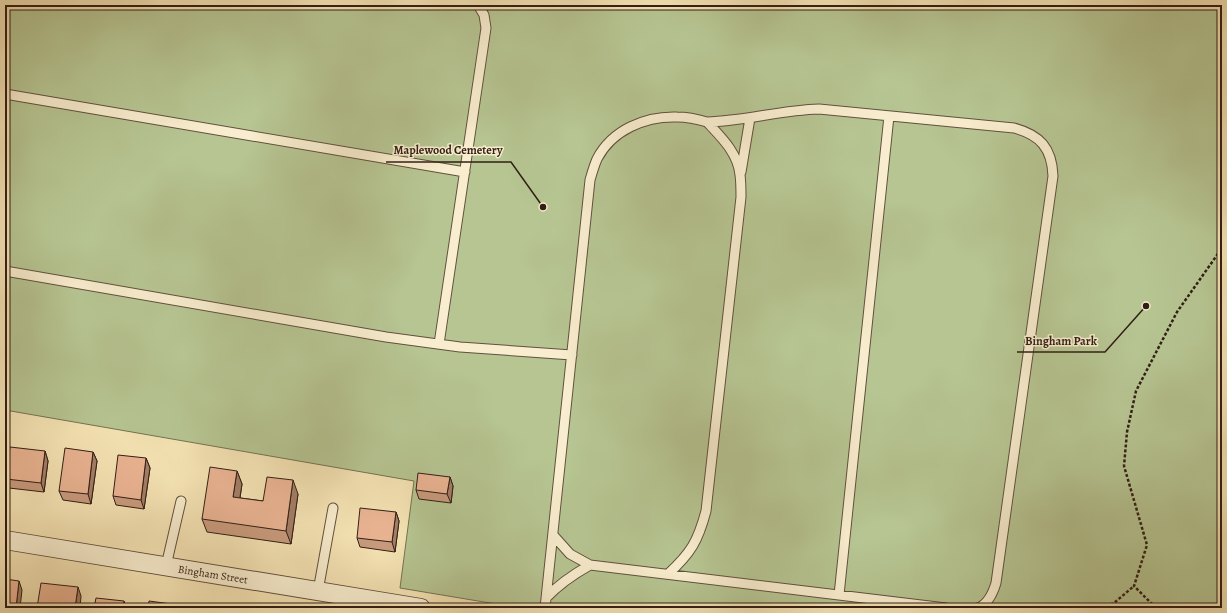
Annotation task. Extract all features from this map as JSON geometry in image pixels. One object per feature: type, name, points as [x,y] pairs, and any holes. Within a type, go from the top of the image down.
[{"type":"street","name":"Bingham Street","points":[[5,540],[421,608]]},
{"type":"lane","points":[[439,344],[486,28],[484,15],[478,5]]},
{"type":"lane","points":[[5,94],[465,172]]},
{"type":"lane","points":[[545,608],[590,180],[596,160],[606,145],[620,132],[636,123],[654,119],[676,117],[707,122],[725,122],[796,110],[819,109],[1014,128],[1024,131],[1037,138],[1047,149],[1053,176],[996,583],[989,599],[983,606],[978,608]]},
{"type":"lane","points":[[839,595],[888,116]]},
{"type":"lane","points":[[740,175],[750,118]]},
{"type":"lane","points":[[668,574],[684,560],[694,545],[701,531],[706,511],[741,197],[738,164],[730,149],[707,122]]},
{"type":"lane","points":[[5,271],[386,337],[460,347],[572,355]]},
{"type":"lane","points":[[166,566],[181,501]]},
{"type":"lane","points":[[318,591],[333,508]]},
{"type":"lane","points":[[553,535],[570,554],[590,565],[946,608]]},
{"type":"lane","points":[[546,598],[554,589],[570,576],[590,565]]},
{"type":"path","points":[[1101,608],[1114,604],[1134,586],[1147,545],[1124,466],[1127,432],[1136,391],[1177,312],[1222,248]]},
{"type":"path","points":[[1134,586],[1156,608]]},
{"type":"green space","points":[[5,5],[1222,5],[1222,608],[520,608],[400,588],[414,481],[5,410]]},
{"type":"building","points":[[10,447],[45,451],[41,483],[6,479]]},
{"type":"building","points":[[65,448],[93,452],[88,494],[59,491]]},
{"type":"building","points":[[118,455],[146,458],[141,500],[113,496]]},
{"type":"building","points":[[210,467],[237,471],[233,497],[263,501],[267,477],[293,480],[286,531],[202,519]]},
{"type":"building","points":[[418,473],[450,477],[447,494],[416,490]]},
{"type":"building","points":[[360,508],[396,512],[392,542],[357,538]]},
{"type":"building","points":[[5,579],[19,581],[16,608],[5,608]]},
{"type":"building","points":[[41,583],[78,587],[75,608],[37,608]]},
{"type":"building","points":[[96,598],[124,601],[123,608],[94,608]]},
{"type":"building","points":[[149,601],[186,606],[186,608],[148,608]]},
{"type":"place","name":"Maplewood Cemetery","points":[[543,207]]},
{"type":"place","name":"Bingham Park","points":[[1146,306]]}]
